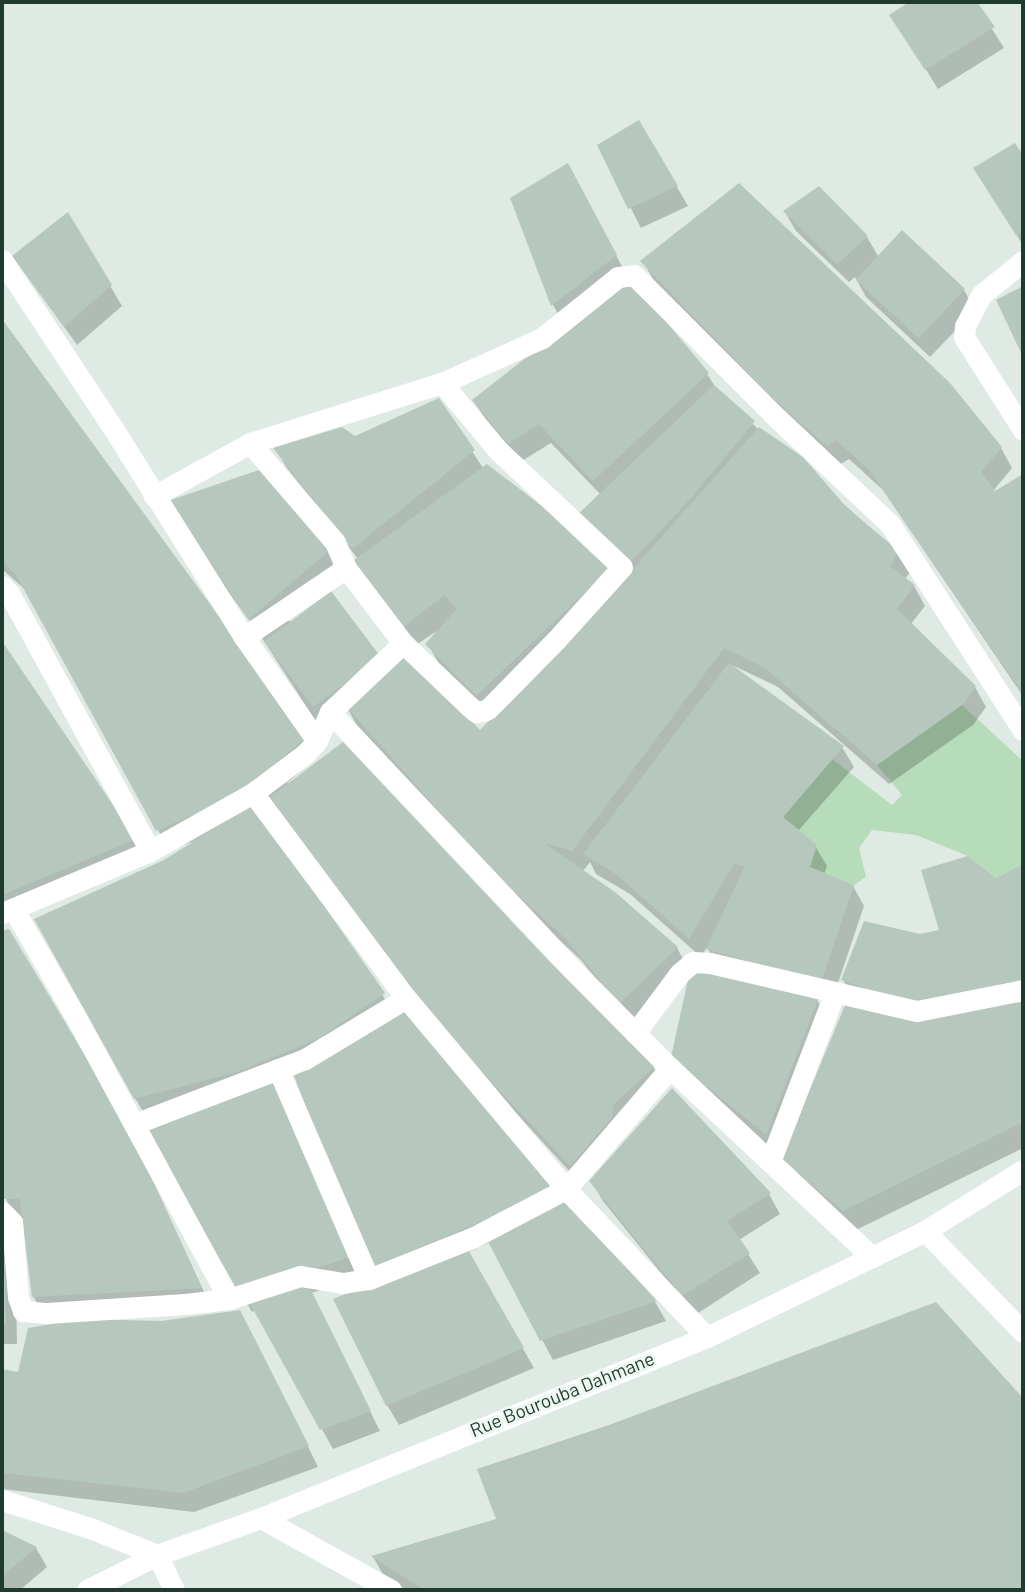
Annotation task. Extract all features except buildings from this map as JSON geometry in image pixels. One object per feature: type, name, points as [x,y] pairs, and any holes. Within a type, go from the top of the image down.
[{"type":"street","points":[[2,260],[244,637],[317,741]]},
{"type":"street","points":[[1023,261],[981,295],[965,326],[964,337],[1023,430]]},
{"type":"street","points":[[155,496],[250,443],[442,383],[542,338],[618,277],[634,275],[777,418],[890,524],[1023,730]]},
{"type":"street","points":[[250,443],[335,542],[346,568],[403,643],[468,706],[476,712],[483,711],[527,670],[622,567],[497,449],[442,383]]},
{"type":"street","points":[[244,637],[346,568]]},
{"type":"street","points":[[4,592],[150,851]]},
{"type":"street","points":[[229,1299],[134,1124],[8,911],[150,851],[253,793],[317,741],[330,712],[403,643]]},
{"type":"street","points":[[330,712],[635,1033],[872,1256]]},
{"type":"street","points":[[253,793],[406,998],[566,1189],[707,1337]]},
{"type":"street","points":[[635,1033],[679,974],[693,962],[710,963],[917,1011],[1023,990]]},
{"type":"street","points":[[770,1162],[835,992]]},
{"type":"street","points":[[134,1124],[278,1069],[332,1045],[406,998]]},
{"type":"street","points":[[2,1212],[12,1223],[18,1297],[23,1311],[47,1313],[229,1299],[300,1276],[344,1283],[369,1279],[474,1237],[566,1189],[670,1068]]},
{"type":"street","points":[[278,1069],[369,1279]]},
{"type":"street","name":"Rue Bourouba Dahmane","points":[[87,1590],[156,1555],[261,1518],[707,1337],[925,1231],[1023,1170]]},
{"type":"street","points":[[925,1231],[1023,1332]]},
{"type":"street","points":[[2,1500],[90,1528],[156,1555],[174,1590]]},
{"type":"street","points":[[261,1518],[391,1590]]},
{"type":"green space","points":[[962,705],[1023,761],[1023,864],[996,878],[968,856],[916,835],[872,830],[859,848],[866,877],[854,885],[810,867],[816,845],[783,817],[832,759],[892,805],[902,795],[877,765]]}]
